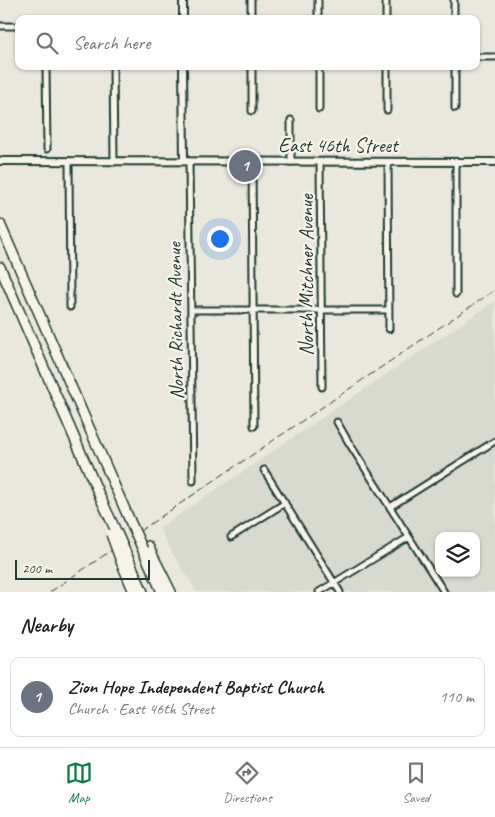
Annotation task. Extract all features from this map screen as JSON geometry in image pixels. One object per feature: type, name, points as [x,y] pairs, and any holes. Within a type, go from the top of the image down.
[{"type":"highway","points":[[0,224],[103,458],[146,548],[171,592]]},
{"type":"highway","points":[[0,267],[101,499],[113,533],[126,562],[143,592]]},
{"type":"highway","points":[[146,548],[162,592]]},
{"type":"highway","points":[[126,562],[134,592]]},
{"type":"street","points":[[183,0],[183,15]]},
{"type":"street","points":[[251,0],[251,15]]},
{"type":"street","points":[[318,0],[318,15]]},
{"type":"street","points":[[386,0],[386,15]]},
{"type":"street","points":[[454,0],[454,15]]},
{"type":"street","points":[[0,26],[15,26]]},
{"type":"street","points":[[480,57],[495,57]]},
{"type":"street","points":[[46,70],[47,149]]},
{"type":"street","points":[[113,70],[114,162]]},
{"type":"street","name":"North Richardt Avenue","points":[[183,70],[191,310],[193,481]]},
{"type":"street","points":[[252,70],[252,110]]},
{"type":"street","points":[[319,70],[319,109]]},
{"type":"street","points":[[387,70],[387,110]]},
{"type":"street","points":[[454,70],[455,108]]},
{"type":"street","points":[[291,120],[291,162]]},
{"type":"street","name":"East 46th Street","points":[[0,161],[495,162]]},
{"type":"street","points":[[252,161],[254,426]]},
{"type":"street","points":[[69,162],[70,307]]},
{"type":"street","name":"North Mitchner Avenue","points":[[320,162],[322,387]]},
{"type":"street","points":[[388,162],[389,329]]},
{"type":"street","points":[[456,162],[456,294]]},
{"type":"street","points":[[191,310],[389,310]]},
{"type":"street","points":[[337,422],[444,592]]},
{"type":"street","points":[[390,508],[495,441]]},
{"type":"street","points":[[264,470],[340,592]]},
{"type":"street","points":[[231,537],[285,503]]},
{"type":"street","points":[[319,592],[409,537]]},
{"type":"shaded area","points":[[495,301],[495,592],[197,592],[172,553],[159,528]]},
{"type":"railway","points":[[50,592],[495,290]]},
{"type":"place","name":"Zion Hope Independent Baptist Church","points":[[245,166]]}]
